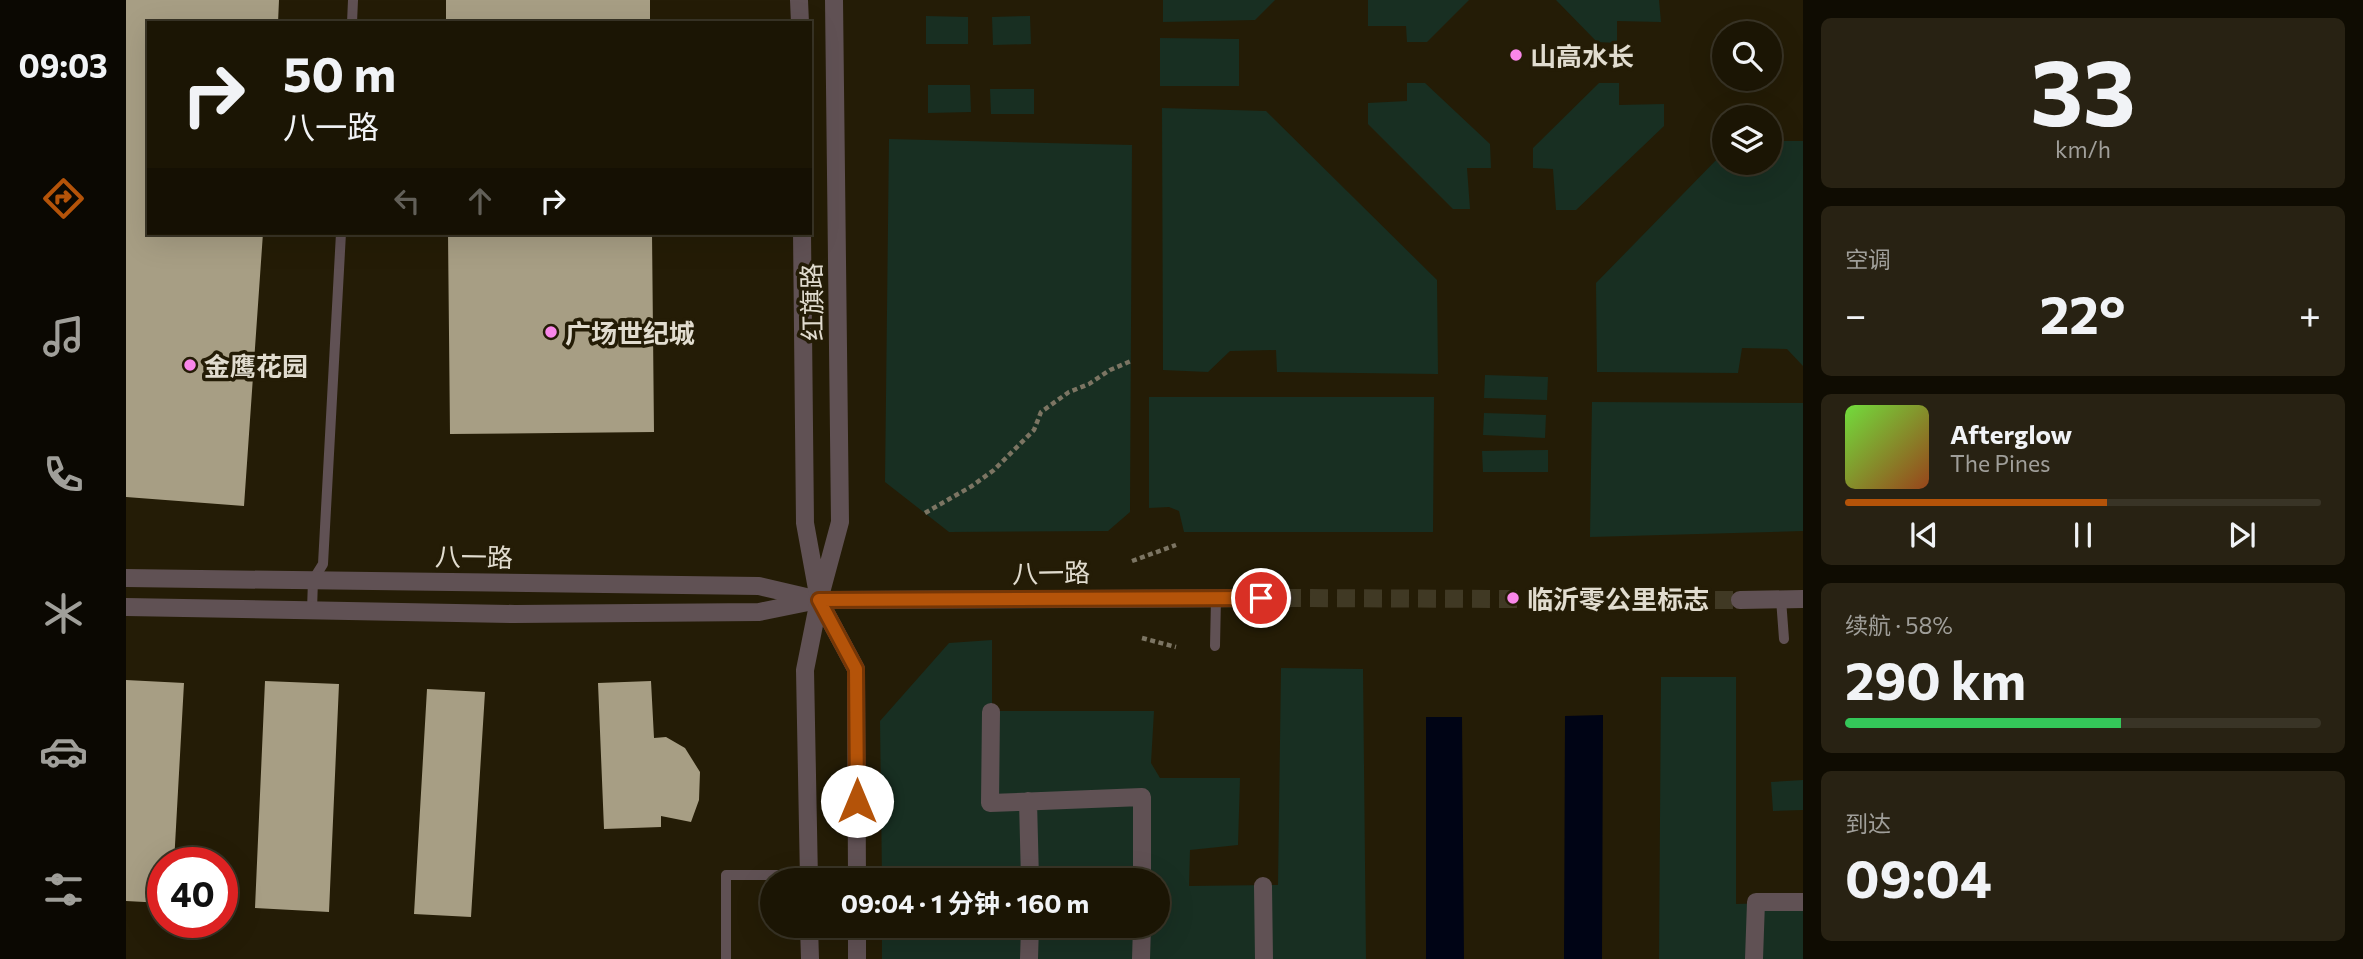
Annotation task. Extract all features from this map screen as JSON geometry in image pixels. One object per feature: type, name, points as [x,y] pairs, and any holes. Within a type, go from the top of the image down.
[{"type":"street","points":[[799,0],[800,21]]},
{"type":"street","name":"红旗路","points":[[808,868],[805,670],[819,600],[840,522],[834,0]]},
{"type":"street","name":"红旗路","points":[[802,235],[805,523],[819,600],[856,669],[857,868]]},
{"type":"street","name":"八一路","points":[[126,578],[759,586],[819,600]]},
{"type":"street","name":"八一路","points":[[126,607],[515,614],[759,612],[819,600],[1283,598]]},
{"type":"street","points":[[1740,600],[1803,599]]},
{"type":"street","points":[[992,712],[990,803],[1142,797],[1142,868]]},
{"type":"street","points":[[1028,802],[1030,868]]},
{"type":"street","points":[[1263,886],[1264,959]]},
{"type":"street","points":[[1755,959],[1756,902],[1803,902]]},
{"type":"street","points":[[809,938],[810,959]]},
{"type":"street","points":[[857,938],[857,959]]},
{"type":"street","points":[[1029,959],[1030,938]]},
{"type":"street","points":[[1141,959],[1142,938]]},
{"type":"lane","points":[[352,21],[354,0]]},
{"type":"lane","points":[[312,610],[313,580],[323,564],[341,235]]},
{"type":"lane","points":[[1215,646],[1216,598]]},
{"type":"lane","points":[[1780,599],[1784,639]]},
{"type":"lane","points":[[726,959],[726,875],[760,876]]},
{"type":"path","points":[[925,513],[994,470],[1034,430],[1041,412],[1069,392],[1131,361]]},
{"type":"path","points":[[1132,561],[1176,545]]},
{"type":"path","points":[[1142,638],[1176,647]]},
{"type":"green space","points":[[1163,0],[1275,0],[1255,20],[1163,22]]},
{"type":"green space","points":[[1368,0],[1469,0],[1427,42],[1407,42],[1406,26],[1368,26]]},
{"type":"green space","points":[[1556,0],[1659,0],[1661,22],[1617,21],[1617,43],[1597,42]]},
{"type":"green space","points":[[926,16],[968,17],[968,44],[926,44]]},
{"type":"green space","points":[[1030,16],[1031,44],[993,45],[992,17]]},
{"type":"green space","points":[[1160,38],[1239,39],[1239,86],[1160,86]]},
{"type":"green space","points":[[1407,83],[1425,83],[1490,144],[1491,168],[1467,168],[1470,209],[1453,209],[1368,124],[1368,103],[1407,101]]},
{"type":"green space","points":[[1599,83],[1619,83],[1619,105],[1664,104],[1664,126],[1576,210],[1556,210],[1553,169],[1533,168],[1533,148]]},
{"type":"green space","points":[[928,85],[970,85],[971,112],[928,113]]},
{"type":"green space","points":[[990,89],[1034,89],[1034,114],[991,114]]},
{"type":"green space","points":[[1162,108],[1266,111],[1437,280],[1438,374],[1277,372],[1276,350],[1230,351],[1208,372],[1163,370]]},
{"type":"green space","points":[[889,139],[1132,145],[1130,512],[1108,531],[949,532],[885,482]]},
{"type":"green space","points":[[1782,141],[1803,141],[1803,366],[1787,349],[1742,348],[1738,373],[1597,372],[1596,283],[1712,164],[1712,175],[1782,175]]},
{"type":"green space","points":[[1485,375],[1548,377],[1547,400],[1484,398]]},
{"type":"green space","points":[[1149,397],[1434,397],[1433,532],[1184,532],[1179,511],[1169,507],[1149,508]]},
{"type":"green space","points":[[1592,402],[1803,403],[1803,531],[1590,537]]},
{"type":"green space","points":[[1484,413],[1546,415],[1545,438],[1483,435]]},
{"type":"green space","points":[[1548,450],[1548,472],[1483,472],[1482,451]]},
{"type":"green space","points":[[992,640],[992,711],[1154,711],[1151,763],[1160,778],[1240,778],[1238,845],[1190,850],[1189,886],[1278,885],[1281,668],[1363,669],[1366,959],[882,959],[882,938],[1170,938],[1170,868],[882,868],[880,721],[949,643]]},
{"type":"green space","points":[[1661,677],[1736,677],[1736,904],[1803,902],[1803,959],[1659,959]]},
{"type":"green space","points":[[1803,780],[1803,810],[1773,811],[1771,782]]},
{"type":"water","points":[[1603,715],[1602,959],[1564,959],[1565,716]]},
{"type":"water","points":[[1426,717],[1462,717],[1464,959],[1426,959]]},
{"type":"building","name":"金鹰花园","points":[[126,0],[279,0],[278,21],[147,21],[147,235],[263,235],[244,506],[126,497]]},
{"type":"building","points":[[446,0],[650,0],[650,21],[446,21]]},
{"type":"building","name":"广场世纪城","points":[[448,235],[652,235],[654,432],[450,434]]},
{"type":"building","points":[[126,680],[184,683],[175,847],[147,847],[147,902],[126,901]]},
{"type":"building","points":[[265,681],[339,684],[329,912],[255,908]]},
{"type":"building","points":[[651,681],[654,738],[666,737],[685,748],[700,772],[699,800],[691,822],[661,816],[661,827],[604,829],[598,683]]},
{"type":"building","points":[[427,689],[485,692],[471,917],[414,914]]},
{"type":"tunnel","points":[[1283,598],[1740,600]]},
{"type":"place","name":"山高水长","points":[[1516,55]]},
{"type":"place","name":"广场世纪城","points":[[551,332]]},
{"type":"place","name":"金鹰花园","points":[[190,365]]},
{"type":"place","name":"临沂零公里标志","points":[[1513,598]]},
{"type":"route","points":[[857,801],[856,669],[819,600],[1261,598]]}]
